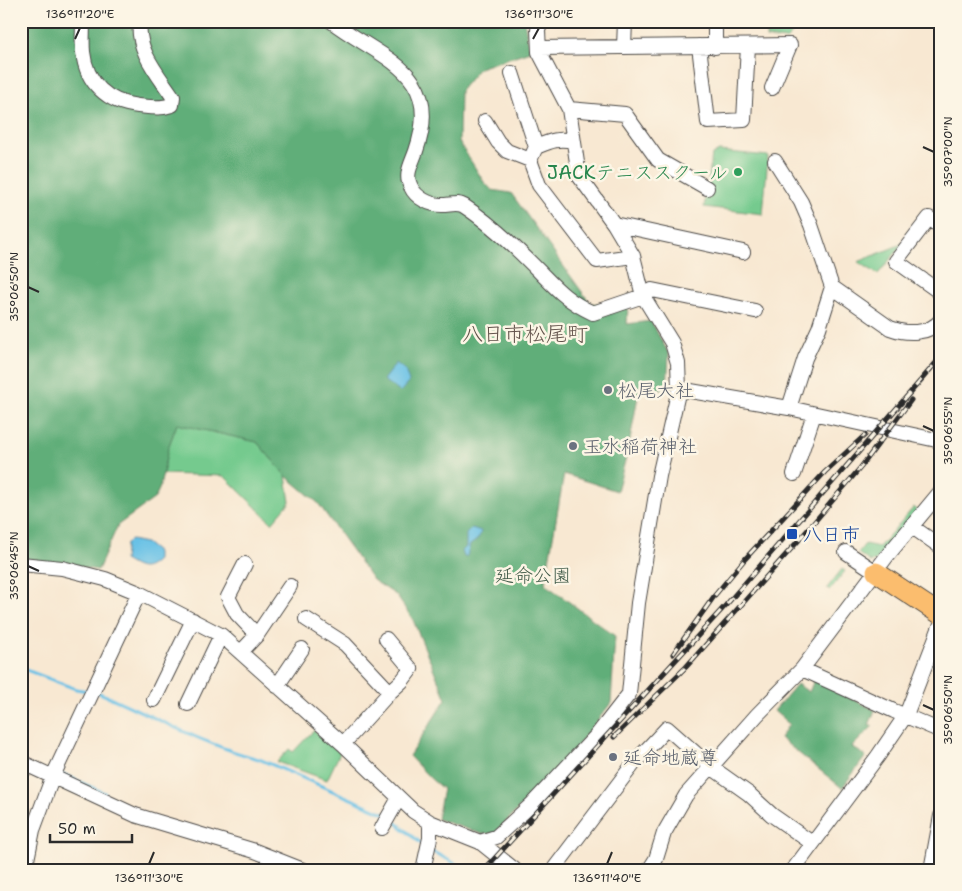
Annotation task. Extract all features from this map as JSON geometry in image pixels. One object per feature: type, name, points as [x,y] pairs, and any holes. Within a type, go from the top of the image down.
[{"type":"main road","points":[[876,572],[941,615]]},
{"type":"street","points":[[83,21],[83,53],[93,83],[107,96],[126,104],[164,107],[172,105],[173,97],[141,47],[138,33],[140,21]]},
{"type":"street","points":[[331,21],[391,60],[418,88],[422,97],[424,113],[423,127],[407,179],[411,189],[420,198],[430,203],[462,205],[487,222],[510,242],[564,297],[592,313],[644,296],[652,290],[755,311]]},
{"type":"street","points":[[480,842],[496,837],[531,805],[597,736],[628,694],[638,603],[659,476],[679,389],[678,363],[672,342],[644,296],[633,256],[614,224],[579,176],[568,109],[539,52],[538,30],[542,21]]},
{"type":"street","points":[[624,47],[626,21]]},
{"type":"street","points":[[715,21],[715,47]]},
{"type":"street","points":[[539,48],[790,45],[772,88]]},
{"type":"street","points":[[699,46],[708,122],[744,120],[748,46]]},
{"type":"street","points":[[512,73],[536,147]]},
{"type":"street","points":[[568,109],[625,114],[658,160],[707,188]]},
{"type":"street","points":[[485,121],[498,142],[507,151],[530,160]]},
{"type":"street","points":[[574,141],[551,140],[536,147],[530,160],[539,185],[597,261],[633,256]]},
{"type":"street","points":[[775,161],[800,202],[811,225],[832,287],[890,328],[899,332],[923,331],[936,326],[941,320]]},
{"type":"street","points":[[941,228],[929,218],[896,261],[941,293]]},
{"type":"street","points":[[614,224],[743,252]]},
{"type":"street","points":[[789,408],[805,358],[819,328],[832,287]]},
{"type":"street","points":[[679,389],[789,408],[941,441]]},
{"type":"street","points":[[794,474],[814,414]]},
{"type":"street","points":[[649,870],[656,859],[664,832],[681,802],[736,739],[802,669],[887,556],[941,491]]},
{"type":"street","points":[[911,526],[941,547]]},
{"type":"street","points":[[846,552],[876,572]]},
{"type":"street","points":[[21,564],[62,568],[105,579],[139,593],[221,635],[343,744],[413,811],[430,822],[480,842],[516,870]]},
{"type":"street","points":[[246,564],[228,597],[237,614],[257,635]]},
{"type":"street","points":[[241,652],[257,635],[290,586]]},
{"type":"street","points":[[25,870],[33,830],[53,776],[139,593]]},
{"type":"street","points":[[306,619],[345,644],[390,692]]},
{"type":"street","points":[[154,700],[193,620]]},
{"type":"street","points":[[793,870],[854,790],[906,715],[941,624]]},
{"type":"street","points":[[188,704],[221,635]]},
{"type":"street","points":[[343,744],[411,669],[386,639]]},
{"type":"street","points":[[277,686],[302,649]]},
{"type":"street","points":[[802,669],[941,730]]},
{"type":"street","points":[[553,870],[635,762],[667,728],[711,767],[749,794],[772,815],[812,844]]},
{"type":"street","points":[[21,762],[138,810],[255,850],[303,870]]},
{"type":"street","points":[[386,821],[398,798]]},
{"type":"street","points":[[931,870],[941,816]]},
{"type":"street","points":[[423,870],[430,838],[430,822]]},
{"type":"green space","name":"延命公園","points":[[21,21],[524,21],[530,51],[479,68],[460,91],[459,142],[484,182],[492,190],[511,193],[590,303],[628,308],[627,324],[651,321],[669,354],[667,390],[640,385],[629,446],[617,491],[564,474],[545,584],[615,636],[611,703],[570,756],[495,833],[482,834],[437,819],[443,789],[409,756],[446,699],[413,620],[396,595],[373,580],[318,503],[286,476],[257,442],[177,424],[168,448],[160,487],[155,498],[118,525],[98,570],[21,559]]},
{"type":"green space","points":[[767,21],[789,21],[794,32],[786,40],[766,38]]},
{"type":"green space","name":"JACKテニススクール","points":[[719,151],[768,156],[763,214],[704,207],[712,155]]},
{"type":"green space","points":[[904,243],[878,274],[858,262]]},
{"type":"green space","points":[[177,424],[257,442],[286,476],[290,502],[272,523],[224,476],[163,474],[168,448]]},
{"type":"green space","points":[[914,507],[917,510],[876,561],[870,562],[858,553],[865,544],[879,547]]},
{"type":"green space","points":[[842,569],[845,571],[830,590],[827,588]]},
{"type":"green space","points":[[814,680],[875,710],[869,725],[873,726],[852,747],[866,756],[842,788],[780,738],[789,724],[774,711],[797,684],[809,692]]},
{"type":"green space","points":[[314,730],[340,753],[327,780],[277,762],[289,749],[293,752]]},
{"type":"water","points":[[396,363],[405,370],[409,382],[400,392],[383,380]]},
{"type":"water","points":[[472,528],[481,531],[477,539],[470,545],[467,556],[464,557],[462,551],[466,547],[466,534]]},
{"type":"water","points":[[131,540],[146,543],[157,552],[157,560],[148,567],[141,568],[124,560],[126,543]]},
{"type":"waterway","points":[[21,668],[76,689],[88,691]]},
{"type":"waterway","points":[[97,692],[217,746],[259,759],[386,814]]},
{"type":"waterway","points":[[61,773],[105,793]]},
{"type":"waterway","points":[[392,819],[424,846]]},
{"type":"waterway","points":[[431,851],[468,870]]},
{"type":"railway","points":[[484,870],[726,605],[941,357]]},
{"type":"railway","points":[[614,737],[686,667],[799,540],[861,467],[911,400]]},
{"type":"railway","points":[[673,654],[715,595],[745,559],[825,472],[865,435]]},
{"type":"place","name":"JACKテニススクール","points":[[738,172]]},
{"type":"place","name":"松尾大社","points":[[608,390]]},
{"type":"place","name":"玉水稲荷神社","points":[[573,446]]},
{"type":"place","name":"八日市","points":[[792,534]]},
{"type":"place","name":"延命地蔵尊","points":[[613,757]]},
{"type":"district","name":"八日市松尾町","points":[[525,334]]}]
